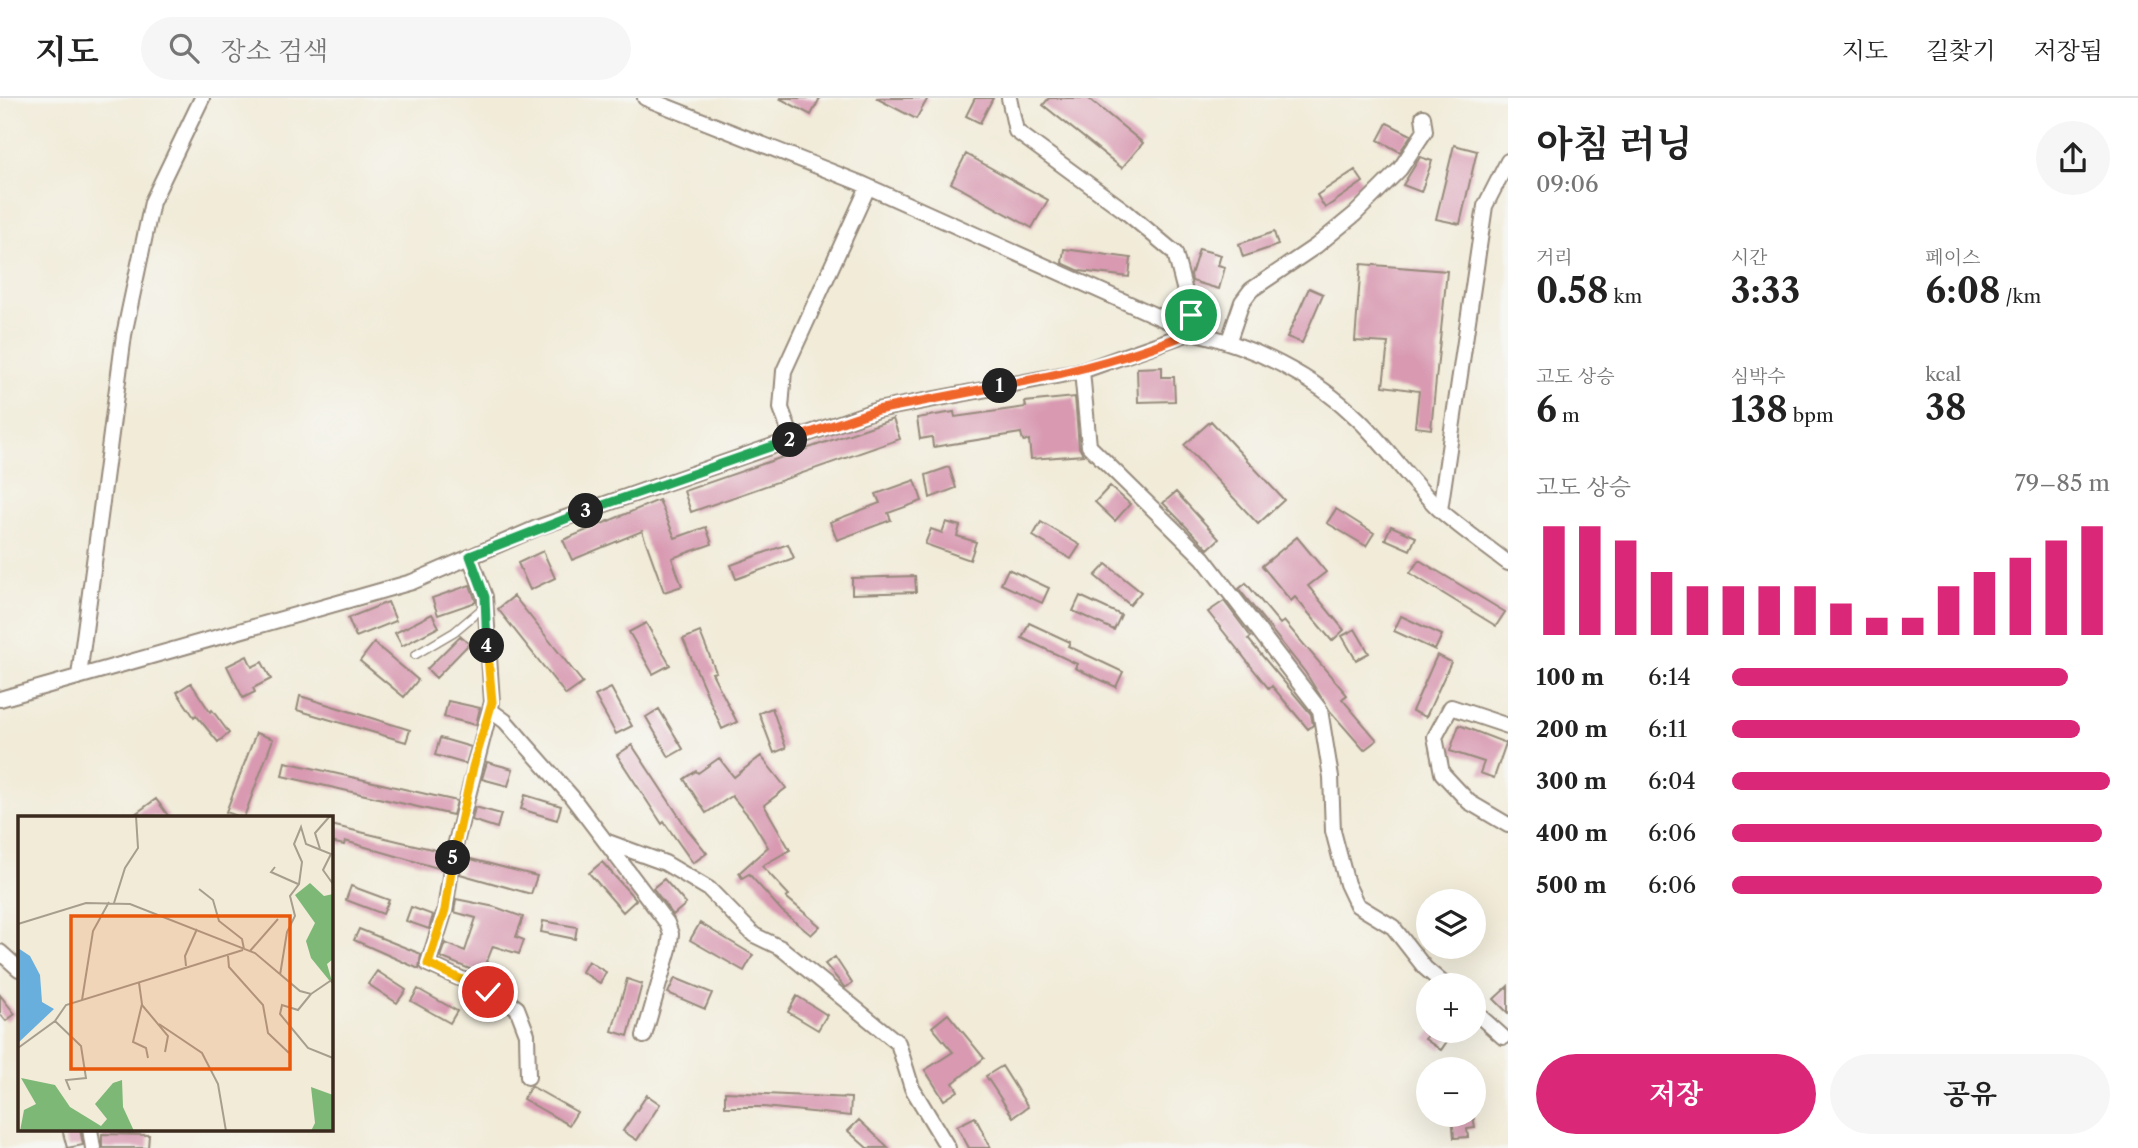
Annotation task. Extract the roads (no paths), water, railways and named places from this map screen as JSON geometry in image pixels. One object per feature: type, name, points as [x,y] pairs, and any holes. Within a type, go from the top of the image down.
[{"type":"street","points":[[79,676],[124,335],[146,228],[152,202],[202,98]]},
{"type":"street","points":[[645,98],[868,187],[1192,332],[1229,340],[1264,355],[1314,384],[1358,419],[1440,510],[1508,563]]},
{"type":"street","points":[[1009,98],[1016,131],[1125,211],[1175,253],[1191,315],[1192,332]]},
{"type":"street","points":[[1229,340],[1246,295],[1332,233],[1383,187],[1408,158],[1425,131],[1423,117]]},
{"type":"street","points":[[1440,510],[1485,206],[1508,161]]},
{"type":"street","points":[[792,439],[781,408],[784,371],[868,187]]},
{"type":"street","points":[[0,699],[412,582],[539,527],[877,410],[1082,371],[1192,332]]},
{"type":"street","points":[[1082,371],[1089,446],[1203,558],[1320,710],[1331,777],[1333,831],[1348,884],[1357,905],[1393,927],[1431,973]]},
{"type":"street","points":[[470,556],[485,606],[492,702],[454,850],[445,910],[428,964],[501,997],[517,1008],[527,1034],[528,1077]]},
{"type":"street","points":[[1508,726],[1451,707],[1435,737],[1442,773],[1469,802],[1508,825]]},
{"type":"street","points":[[490,710],[505,721],[571,796],[645,891],[671,934],[644,1036]]},
{"type":"street","points":[[605,841],[665,863],[709,889],[754,935],[781,948],[898,1043],[912,1088],[948,1148]]},
{"type":"street","points":[[0,952],[18,968]]},
{"type":"street","points":[[1486,1022],[1503,1037]]},
{"type":"street","points":[[90,1130],[93,1148]]},
{"type":"lane","points":[[415,655],[454,632],[485,606]]}]
